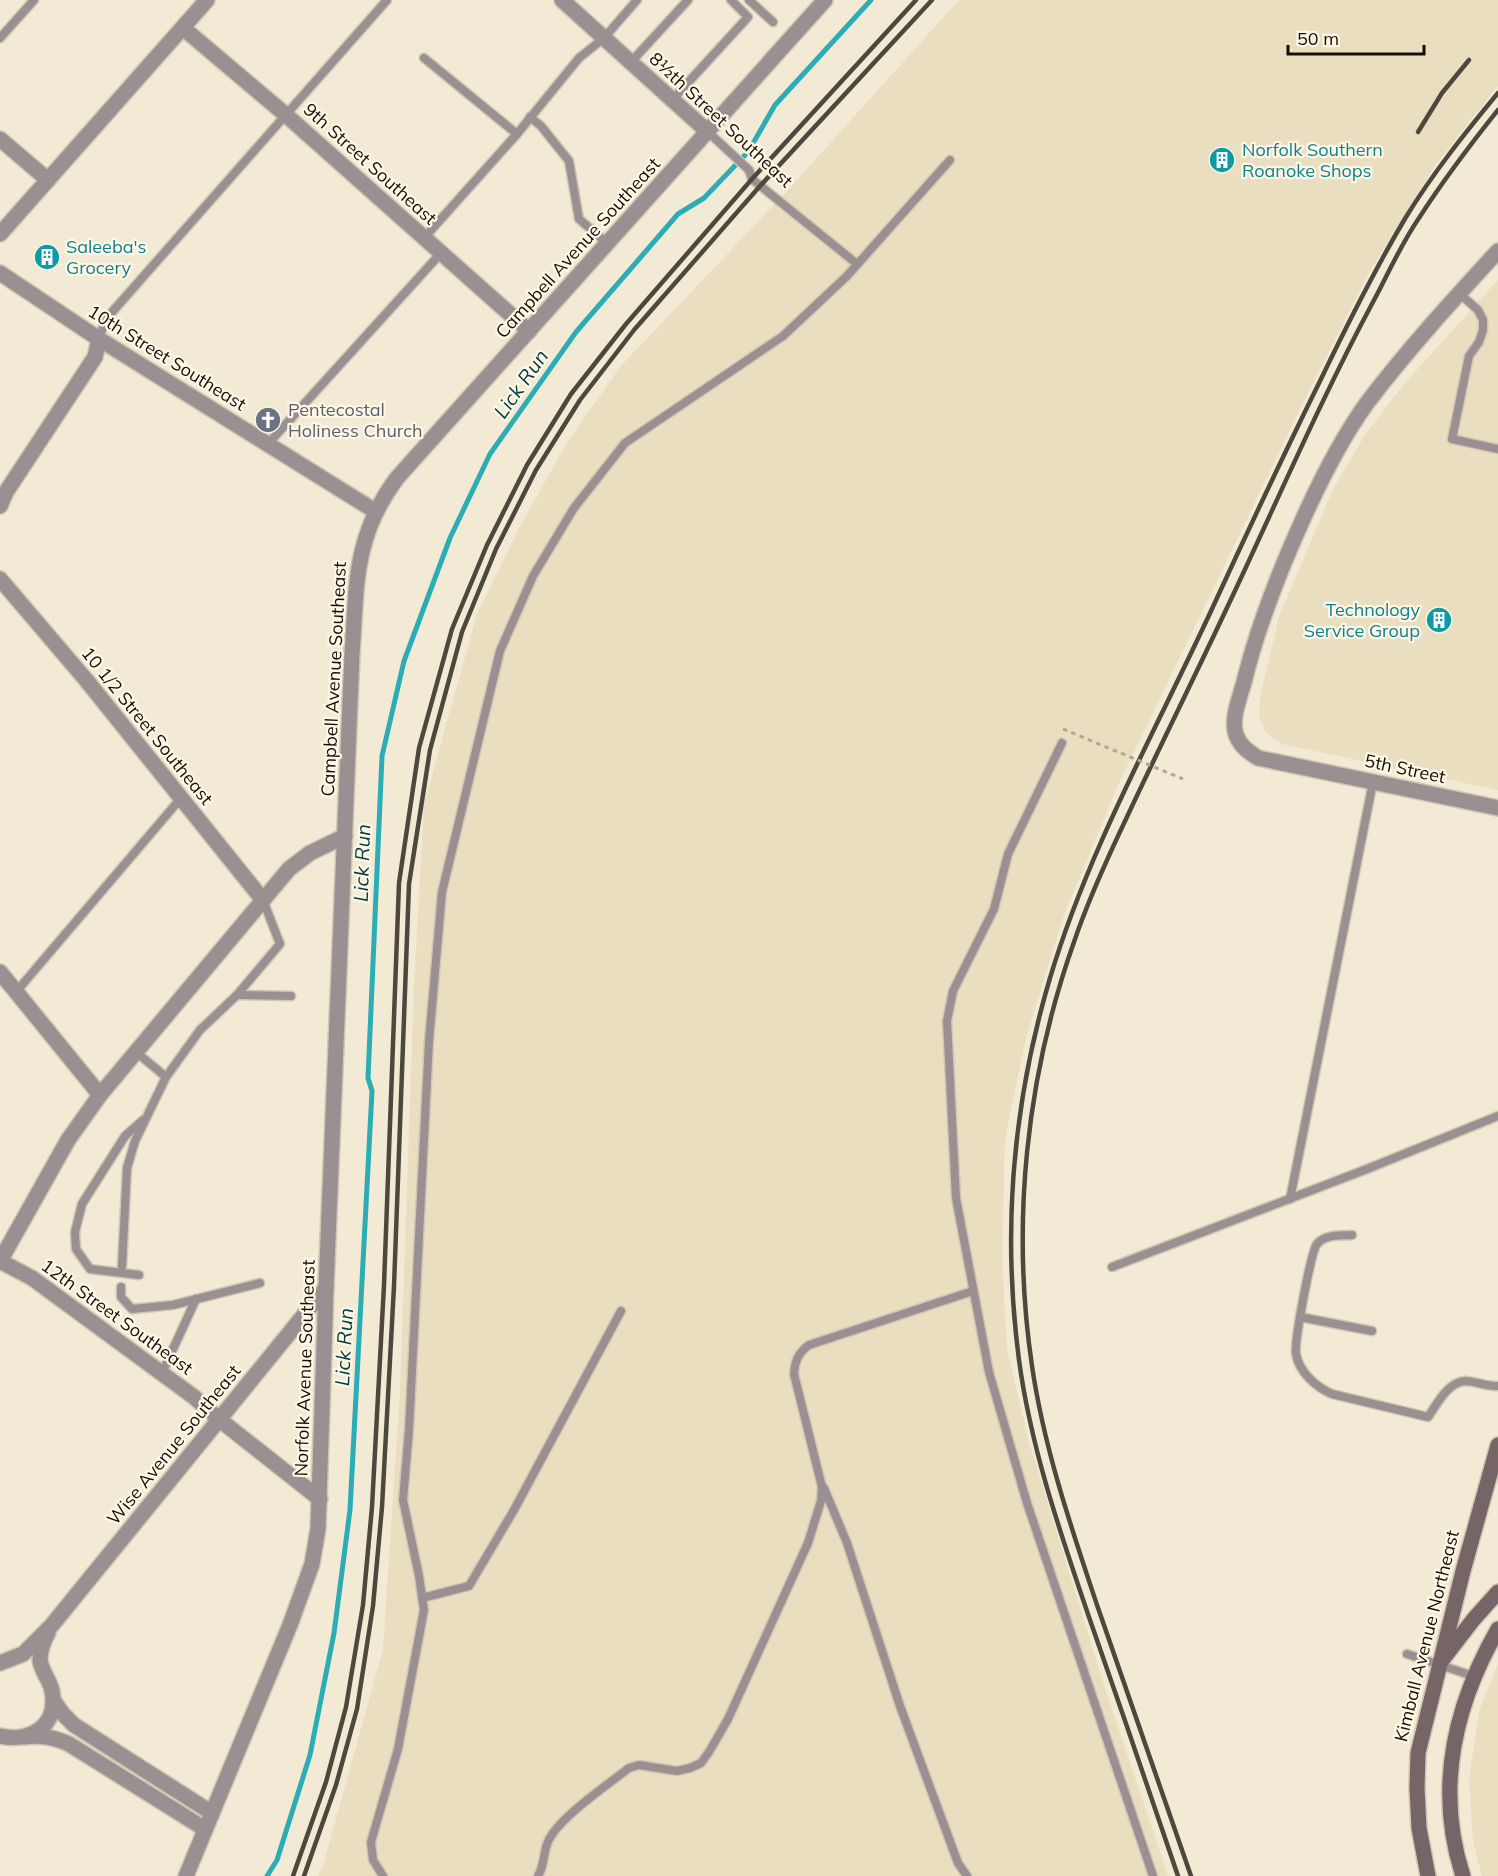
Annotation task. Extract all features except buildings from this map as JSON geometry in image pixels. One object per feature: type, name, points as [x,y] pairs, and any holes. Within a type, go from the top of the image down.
[{"type":"main road","name":"Kimball Avenue Northeast","points":[[1428,1876],[1419,1828],[1418,1753],[1439,1664],[1498,1444]]},
{"type":"main road","points":[[1439,1664],[1498,1592]]},
{"type":"main road","points":[[1463,1876],[1454,1832],[1450,1796],[1451,1760],[1461,1713],[1473,1676],[1498,1629]]},
{"type":"street","points":[[0,234],[207,0]]},
{"type":"street","name":"8½th Street Southeast","points":[[562,0],[708,132]]},
{"type":"street","name":"Campbell Avenue Southeast","points":[[345,836],[352,654],[359,563],[364,538],[375,511],[398,478],[825,0]]},
{"type":"street","name":"9th Street Southeast","points":[[183,28],[286,115],[529,331]]},
{"type":"street","points":[[0,139],[48,180]]},
{"type":"street","points":[[1460,294],[1498,251]]},
{"type":"street","name":"10th Street Southeast","points":[[0,273],[99,339],[375,511]]},
{"type":"street","name":"5th Street","points":[[1460,294],[1399,363],[1367,404],[1344,438],[1313,496],[1267,603],[1250,657],[1234,728],[1238,740],[1257,758],[1498,808]]},
{"type":"street","points":[[0,506],[6,492],[95,357],[99,339]]},
{"type":"street","name":"10 1/2 Street Southeast","points":[[0,579],[87,681],[262,900]]},
{"type":"street","points":[[0,1261],[68,1140],[100,1095],[289,869],[309,853],[345,836]]},
{"type":"street","name":"Norfolk Avenue Southeast","points":[[186,1876],[305,1584],[318,1529],[345,836]]},
{"type":"street","points":[[0,972],[100,1095]]},
{"type":"street","name":"12th Street Southeast","points":[[0,1261],[32,1278],[194,1396],[220,1420],[320,1499]]},
{"type":"street","name":"Wise Avenue Southeast","points":[[5,1661],[22,1654],[52,1625],[326,1288]]},
{"type":"street","name":"Wise Avenue Southeast","points":[[52,1625],[42,1644],[40,1663],[51,1688],[53,1700]]},
{"type":"street","points":[[5,1661],[29,1662],[46,1677]]},
{"type":"street","points":[[53,1700],[74,1725],[212,1813]]},
{"type":"street","points":[[24,1737],[37,1732],[46,1724],[52,1713],[53,1700]]},
{"type":"street","points":[[0,1736],[11,1739],[41,1735],[69,1744],[205,1829]]},
{"type":"lane","points":[[0,38],[34,0]]},
{"type":"lane","points":[[99,339],[105,321],[113,311],[387,0]]},
{"type":"lane","points":[[424,238],[517,134],[579,58],[604,38],[637,0]]},
{"type":"lane","points":[[631,62],[688,0]]},
{"type":"lane","points":[[672,100],[748,17],[731,0]]},
{"type":"lane","points":[[749,0],[773,22]]},
{"type":"lane","points":[[758,8],[765,0]]},
{"type":"lane","points":[[424,58],[517,134]]},
{"type":"lane","points":[[530,117],[541,126],[569,161],[579,219],[608,244]]},
{"type":"lane","name":"8½th Street Southeast","points":[[708,132],[748,170],[752,179],[857,264]]},
{"type":"lane","points":[[383,1876],[373,1860],[371,1842],[398,1749],[424,1610],[403,1500],[409,1430],[429,1041],[442,892],[500,651],[533,576],[574,508],[625,443],[778,339],[857,264],[950,160]]},
{"type":"lane","points":[[267,445],[441,253]]},
{"type":"lane","points":[[1460,294],[1478,310],[1484,330],[1469,356],[1452,439],[1498,449]]},
{"type":"lane","points":[[1062,743],[1008,854],[994,909],[953,991],[947,1021],[956,1198],[989,1372],[1027,1503],[1152,1876]]},
{"type":"lane","points":[[1290,1199],[1373,782]]},
{"type":"lane","points":[[16,992],[181,798]]},
{"type":"lane","points":[[122,1266],[126,1168],[135,1141],[166,1077],[200,1030],[237,995],[280,944],[262,900]]},
{"type":"lane","points":[[237,995],[291,996]]},
{"type":"lane","points":[[136,1052],[166,1077]]},
{"type":"lane","points":[[139,1275],[90,1269],[76,1249],[75,1232],[82,1204],[125,1136],[148,1115]]},
{"type":"lane","points":[[1112,1267],[1498,1116]]},
{"type":"lane","points":[[1352,1235],[1325,1237],[1316,1245],[1300,1317],[1296,1354],[1311,1381],[1332,1394],[1428,1417],[1445,1393],[1456,1383],[1466,1381],[1498,1386]]},
{"type":"lane","points":[[121,1287],[121,1297],[132,1309],[173,1305],[260,1283]]},
{"type":"lane","points":[[967,1876],[958,1863],[912,1740],[847,1543],[820,1480],[794,1374],[795,1362],[801,1351],[809,1345],[973,1291]]},
{"type":"lane","points":[[162,1373],[196,1299]]},
{"type":"lane","points":[[422,1598],[469,1586],[621,1311]]},
{"type":"lane","points":[[1300,1317],[1372,1331]]},
{"type":"lane","points":[[538,1876],[543,1868],[545,1847],[558,1826],[629,1768],[639,1765],[677,1770],[690,1768],[700,1762],[709,1752],[728,1719],[808,1543],[821,1502],[820,1480]]},
{"type":"lane","points":[[1407,1654],[1473,1676]]},
{"type":"path","points":[[1064,729],[1183,780]]},
{"type":"shaded area","points":[[959,0],[1498,0],[1498,86],[1436,164],[1371,269],[1304,401],[1119,783],[1064,915],[1026,1038],[1005,1139],[1002,1256],[1007,1349],[1029,1442],[1105,1688],[1168,1876],[318,1876],[323,1866],[383,1649],[400,1391],[414,984],[424,805],[477,614],[519,528],[566,444],[620,367],[786,192]]},
{"type":"shaded area","points":[[1498,280],[1498,790],[1282,744],[1264,729],[1259,715],[1260,697],[1279,617],[1333,489],[1365,435],[1404,384]]},
{"type":"shaded area","points":[[1498,1664],[1498,1876],[1482,1876],[1473,1842],[1469,1779],[1479,1711]]},
{"type":"waterway","name":"Lick Run","points":[[267,1876],[277,1860],[310,1755],[334,1633],[350,1510],[372,1091],[368,1078],[382,756],[404,661],[450,538],[490,454],[576,332],[678,214],[704,198],[748,152],[775,105],[871,0]]},
{"type":"railway","points":[[293,1876],[326,1782],[346,1707],[363,1605],[372,1507],[384,1285],[399,883],[419,748],[452,629],[487,545],[527,465],[571,394],[626,324],[752,179],[916,0]]},
{"type":"railway","points":[[304,1876],[336,1785],[357,1709],[373,1606],[382,1507],[394,1286],[409,884],[430,750],[462,632],[496,549],[536,470],[580,400],[634,330],[760,186],[932,0]]},
{"type":"railway","points":[[1418,132],[1442,93],[1469,60]]},
{"type":"railway","points":[[1178,1876],[1058,1524],[1039,1459],[1024,1393],[1014,1312],[1011,1263],[1014,1167],[1027,1072],[1050,978],[1085,880],[1105,832],[1255,515],[1341,338],[1406,217],[1427,185],[1498,93]]},
{"type":"railway","points":[[1191,1876],[1059,1487],[1037,1397],[1026,1313],[1023,1259],[1023,1205],[1034,1098],[1044,1045],[1074,942],[1119,834],[1318,411],[1395,259],[1412,228],[1438,190],[1498,110]]},
{"type":"place","name":"Norfolk Southern Roanoke Shops","points":[[1222,160]]},
{"type":"place","name":"Saleeba's Grocery","points":[[47,257]]},
{"type":"place","name":"Pentecostal Holiness Church","points":[[268,420]]},
{"type":"place","name":"Technology Service Group","points":[[1439,620]]}]
